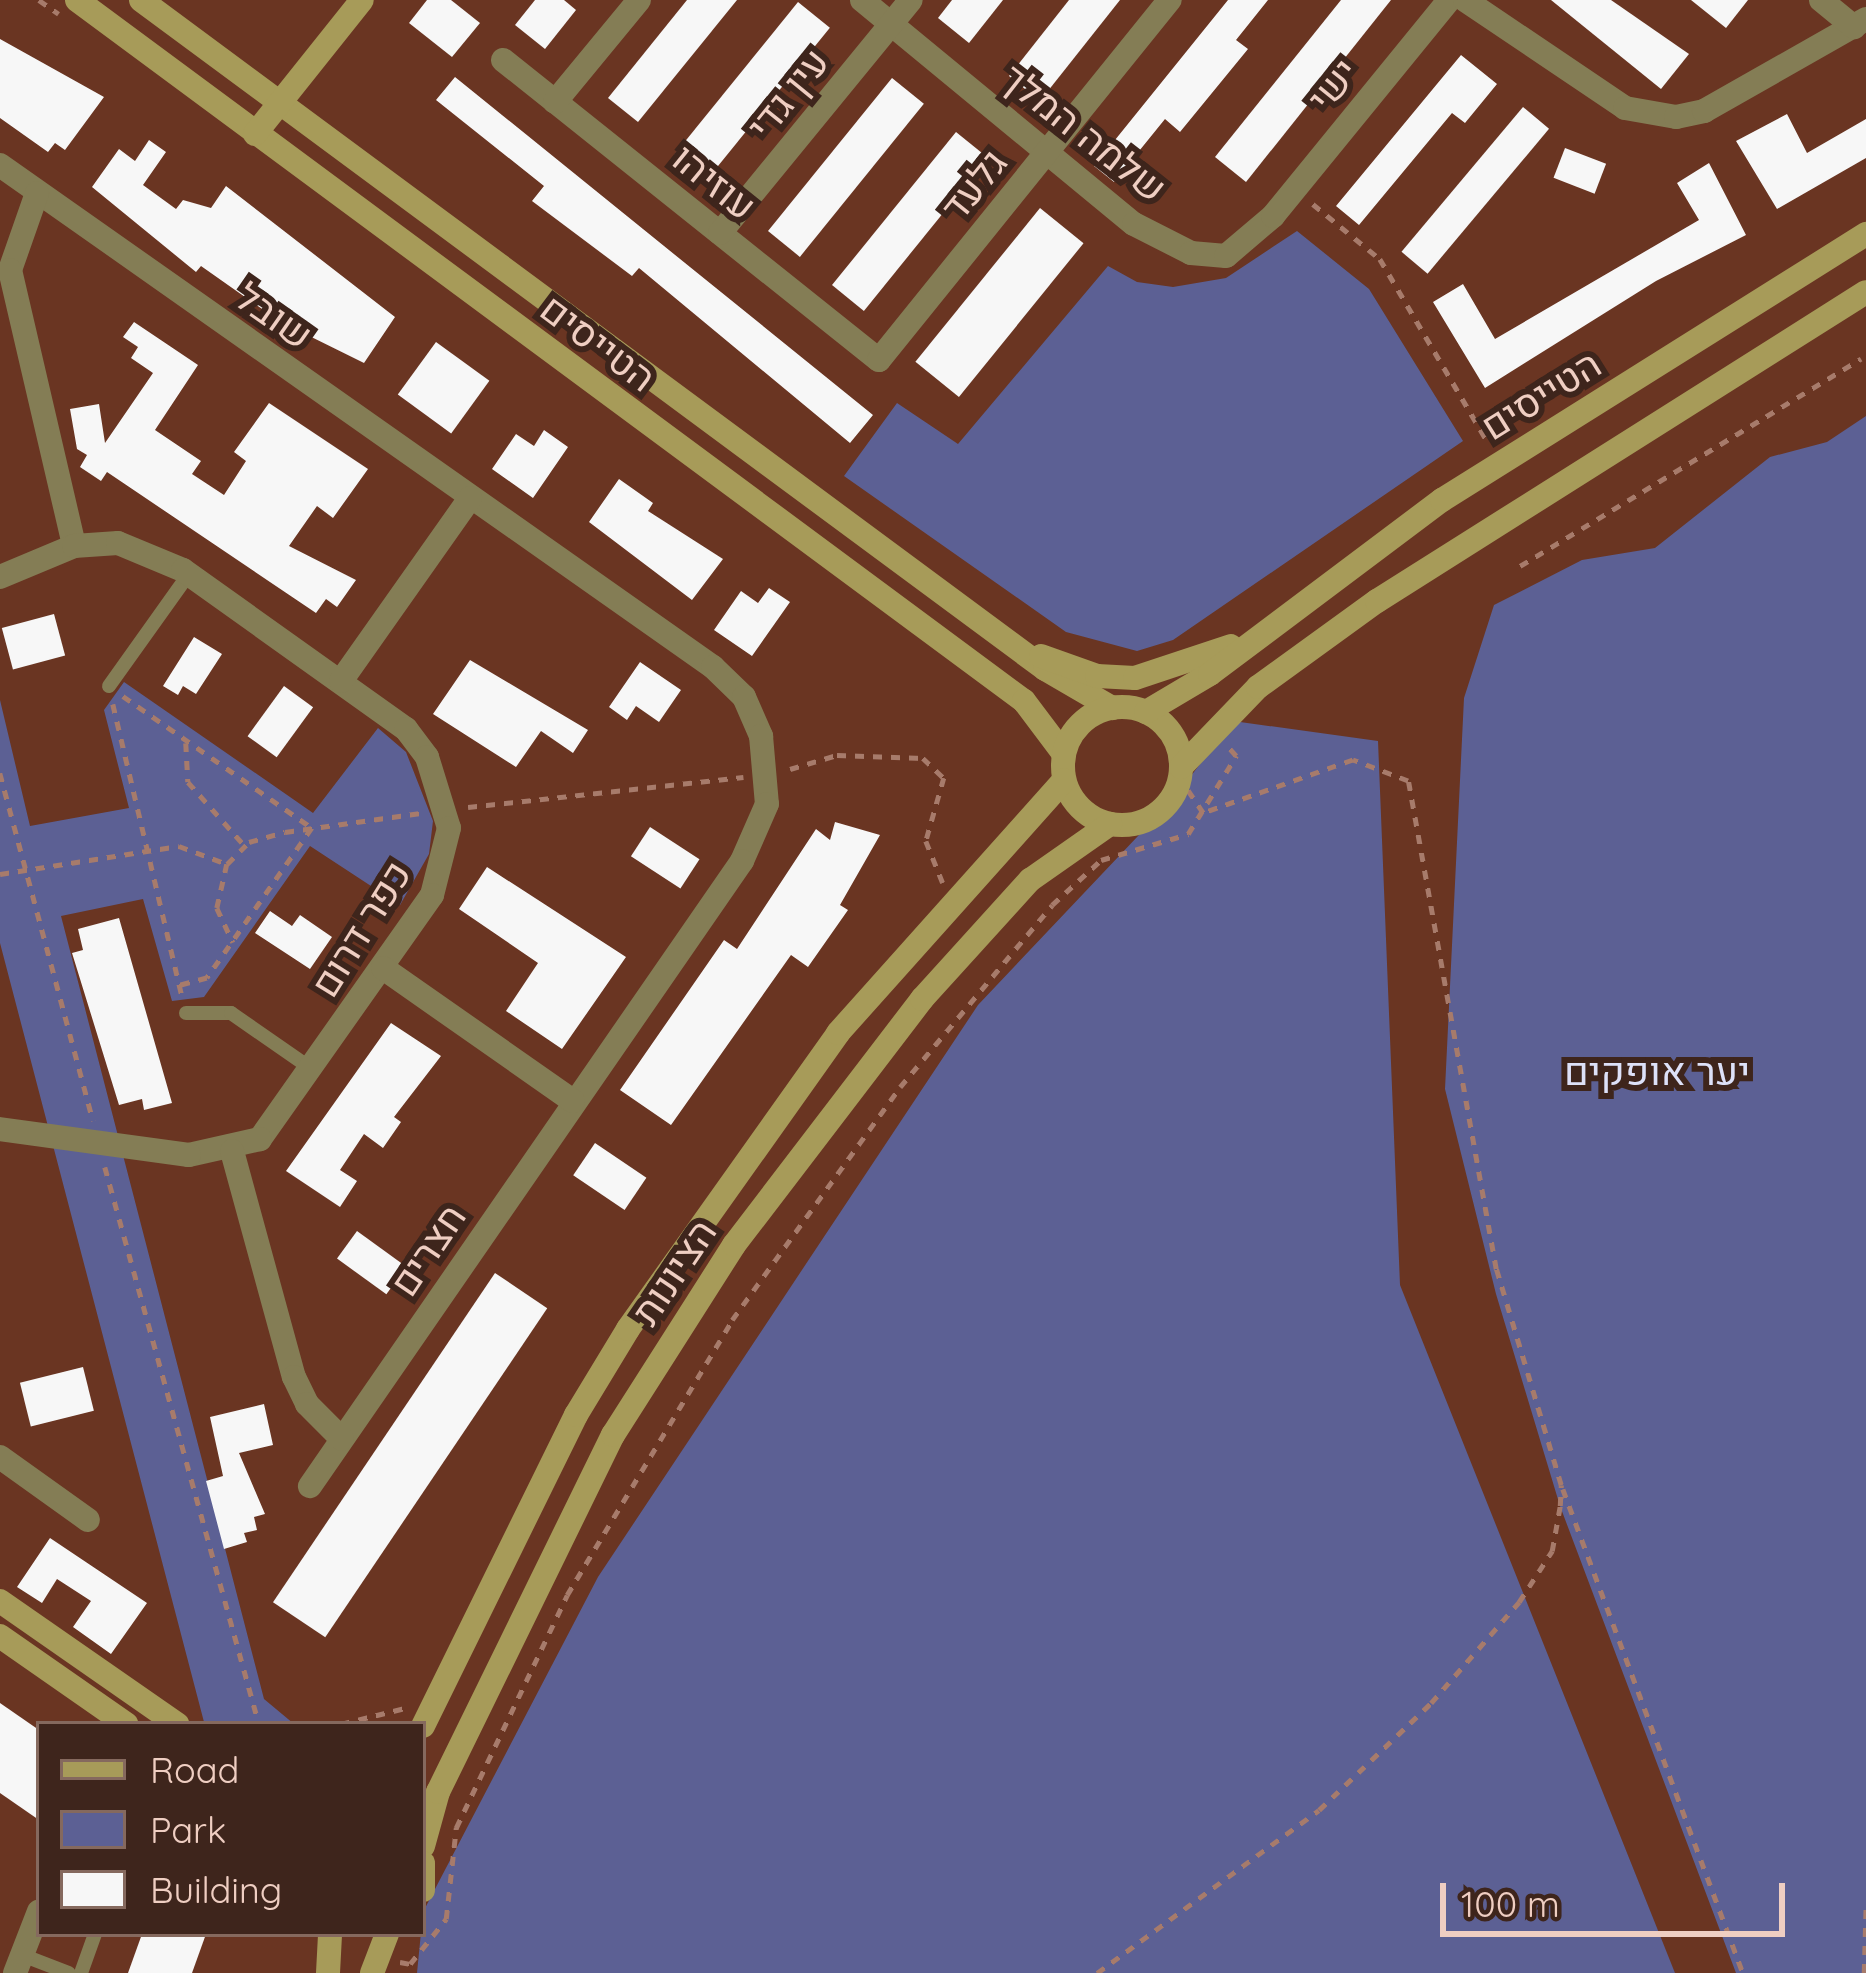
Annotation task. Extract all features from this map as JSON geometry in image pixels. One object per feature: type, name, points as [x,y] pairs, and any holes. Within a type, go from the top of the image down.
[{"type":"main road","name":"הטייסים","points":[[76,0],[1024,701],[1064,754]]},
{"type":"main road","name":"הטייסים","points":[[141,0],[1006,640],[1112,708]]},
{"type":"main road","points":[[255,134],[362,0]]},
{"type":"main road","name":"הטייסים","points":[[1146,712],[1500,464],[1866,234]]},
{"type":"main road","points":[[1180,773],[1172,735],[1146,712],[1112,708],[1082,723],[1064,754],[1064,780],[1079,808],[1109,824],[1153,817],[1212,730],[1258,687],[1413,578],[1866,292]]},
{"type":"main road","points":[[1006,640],[1096,676],[1135,678],[1183,668],[1264,632]]},
{"type":"main road","name":"הציונות","points":[[426,1721],[576,1414],[628,1329],[838,1034],[955,901],[1028,829],[1064,780]]},
{"type":"main road","name":"הציונות","points":[[426,1838],[458,1750],[613,1435],[664,1352],[871,1060],[1030,880],[1081,838],[1109,824]]},
{"type":"main road","points":[[0,1601],[173,1721]]},
{"type":"main road","points":[[0,1636],[122,1721]]},
{"type":"main road","points":[[328,1973],[330,1937]]},
{"type":"main road","points":[[374,1966],[386,1937]]},
{"type":"street","points":[[555,102],[639,0]]},
{"type":"street","name":"שלמה המלך","points":[[862,0],[1134,224],[1191,253],[1226,256],[1273,216]]},
{"type":"street","name":"עין גדי","points":[[720,233],[911,0]]},
{"type":"street","name":"גלעד","points":[[879,360],[1170,0]]},
{"type":"street","name":"ישי","points":[[1273,216],[1449,0]]},
{"type":"street","points":[[1465,0],[1613,100],[1648,116],[1704,111],[1860,23]]},
{"type":"street","points":[[1821,0],[1860,23]]},
{"type":"street","name":"עוזיהו","points":[[503,60],[879,360]]},
{"type":"street","name":"שובל","points":[[0,165],[713,667],[744,698],[768,775]]},
{"type":"street","points":[[37,193],[10,270],[74,546]]},
{"type":"street","points":[[341,681],[470,497]]},
{"type":"street","name":"כפר דרום","points":[[0,577],[74,546],[118,543],[189,574],[406,729],[427,757],[445,809],[447,845],[432,895],[270,1129],[232,1151]]},
{"type":"street","name":"חצרים","points":[[310,1486],[742,861],[767,804],[768,775]]},
{"type":"street","points":[[383,968],[573,1101]]},
{"type":"street","points":[[0,1129],[189,1155],[232,1151],[294,1377],[307,1404],[342,1439]]},
{"type":"street","points":[[0,1457],[88,1520]]},
{"type":"street","points":[[18,1964],[36,1919]]},
{"type":"lane","points":[[109,686],[189,574]]},
{"type":"lane","points":[[186,1013],[231,1013],[313,1070]]},
{"type":"lane","points":[[81,1973],[94,1937]]},
{"type":"lane","points":[[18,1964],[69,1973]]},
{"type":"path","points":[[39,0],[76,27]]},
{"type":"path","points":[[1295,189],[1380,259],[1500,464]]},
{"type":"path","points":[[1520,566],[1862,359]]},
{"type":"path","points":[[109,686],[313,828]]},
{"type":"path","points":[[109,686],[186,1013]]},
{"type":"path","points":[[374,1966],[410,1964],[446,1918],[456,1828],[486,1764],[567,1595],[732,1320],[900,1087],[1052,905],[1101,860],[1188,834],[1236,756],[1212,730]]},
{"type":"path","points":[[186,740],[188,782],[245,846]]},
{"type":"path","points":[[233,942],[217,908],[227,864],[245,846],[313,828],[445,809],[768,775],[837,754],[923,758],[944,778],[926,841],[955,901]]},
{"type":"path","points":[[1203,813],[1353,760],[1408,781],[1496,1269],[1561,1485],[1743,1973]]},
{"type":"path","points":[[0,773],[258,1721]]},
{"type":"path","points":[[1180,773],[1203,813]]},
{"type":"path","points":[[180,986],[207,978],[313,828]]},
{"type":"path","points":[[1081,838],[1101,860]]},
{"type":"path","points":[[0,874],[179,846],[227,864]]},
{"type":"path","points":[[1096,1973],[1319,1810],[1431,1703],[1519,1602],[1552,1551],[1561,1485]]},
{"type":"path","points":[[353,1721],[436,1700]]},
{"type":"path","points":[[1864,1973],[1866,1903]]},
{"type":"green space","points":[[1297,231],[1369,289],[1463,441],[1173,640],[1137,651],[1066,632],[844,476],[897,403],[958,444],[1108,266],[1137,282],[1173,287],[1226,278]]},
{"type":"green space","name":"יער אופקים","points":[[1866,416],[1866,1973],[1736,1973],[1560,1506],[1496,1294],[1445,1089],[1464,698],[1494,605],[1582,560],[1655,548],[1770,457],[1827,442]]},
{"type":"green space","points":[[124,682],[313,813],[378,728],[406,752],[433,821],[429,854],[400,905],[310,846],[204,997],[172,1001],[143,899],[61,916],[264,1699],[290,1721],[204,1721],[0,943],[0,700],[30,826],[129,808],[104,710]]},
{"type":"green space","points":[[1233,721],[1378,741],[1400,1285],[1675,1973],[417,1973],[421,1937],[426,1937],[426,1906],[598,1577],[978,1005],[1174,798]]},
{"type":"building","points":[[427,0],[451,0],[480,23],[452,57],[409,23]]},
{"type":"building","points":[[535,0],[564,0],[576,10],[545,49],[515,25]]},
{"type":"building","points":[[687,0],[737,0],[638,122],[608,98]]},
{"type":"building","points":[[952,0],[1003,0],[969,43],[938,18]]},
{"type":"building","points":[[1069,0],[1120,0],[1040,101],[1009,76]]},
{"type":"building","points":[[1228,0],[1268,0],[1236,40],[1248,49],[1180,132],[1165,119],[1114,182],[1094,166]]},
{"type":"building","points":[[1341,0],[1391,0],[1246,182],[1215,157]]},
{"type":"building","points":[[1551,0],[1611,0],[1689,54],[1661,89]]},
{"type":"building","points":[[1691,0],[1748,0],[1726,28]]},
{"type":"building","points":[[798,2],[830,28],[706,181],[674,155]]},
{"type":"building","points":[[0,39],[104,97],[65,150],[55,143],[48,152],[0,118]]},
{"type":"building","points":[[1461,55],[1497,84],[1465,123],[1452,113],[1359,225],[1336,206]]},
{"type":"building","points":[[455,77],[873,415],[850,443],[639,268],[632,276],[532,201],[544,186],[436,100]]},
{"type":"building","points":[[892,78],[924,104],[800,257],[768,231]]},
{"type":"building","points":[[1523,107],[1549,129],[1428,274],[1402,252]]},
{"type":"building","points":[[1787,114],[1807,153],[1866,119],[1866,158],[1777,209],[1736,141]]},
{"type":"building","points":[[956,132],[988,158],[864,311],[832,285]]},
{"type":"building","points":[[149,140],[166,152],[143,185],[176,209],[183,200],[211,208],[226,186],[395,317],[364,363],[279,321],[201,266],[196,272],[92,187],[119,149],[135,161]]},
{"type":"building","points":[[1565,148],[1606,164],[1595,194],[1554,178]]},
{"type":"building","points":[[1709,163],[1746,235],[1656,281],[1485,388],[1433,302],[1463,284],[1495,339],[1699,220],[1677,183]]},
{"type":"building","points":[[1040,208],[1084,243],[959,397],[915,362]]},
{"type":"building","points":[[134,322],[198,365],[155,430],[201,461],[192,474],[224,495],[246,461],[234,452],[269,403],[368,469],[333,518],[317,506],[289,546],[356,580],[337,607],[326,599],[316,613],[107,472],[101,481],[80,467],[87,455],[77,449],[70,409],[99,404],[105,443],[153,373],[131,358],[138,347],[123,337]]},
{"type":"building","points":[[436,342],[489,381],[451,433],[398,395]]},
{"type":"building","points":[[544,430],[568,447],[533,498],[492,469],[516,434],[534,446]]},
{"type":"building","points":[[619,479],[653,503],[648,511],[723,559],[692,600],[589,522]]},
{"type":"building","points":[[769,588],[790,602],[752,656],[714,630],[741,591],[758,603]]},
{"type":"building","points":[[54,614],[65,656],[13,670],[2,628]]},
{"type":"building","points":[[194,637],[222,654],[196,694],[183,686],[178,695],[163,686]]},
{"type":"building","points":[[470,660],[588,730],[573,753],[541,731],[516,767],[433,714]]},
{"type":"building","points":[[640,662],[681,690],[659,722],[636,706],[627,720],[609,707]]},
{"type":"building","points":[[284,686],[313,707],[277,757],[248,736]]},
{"type":"building","points":[[835,822],[880,835],[840,905],[848,910],[808,967],[791,955],[671,1125],[620,1090],[724,940],[737,949],[816,829],[830,840]]},
{"type":"building","points":[[650,827],[699,859],[680,888],[631,856]]},
{"type":"building","points":[[487,867],[626,957],[562,1049],[506,1011],[538,963],[459,909]]},
{"type":"building","points":[[270,911],[292,926],[300,915],[332,937],[310,969],[255,933]]},
{"type":"building","points":[[119,918],[172,1103],[144,1110],[142,1099],[119,1105],[72,953],[83,950],[78,929]]},
{"type":"building","points":[[391,1023],[441,1056],[394,1117],[401,1122],[383,1148],[364,1134],[340,1170],[357,1181],[340,1207],[286,1171]]},
{"type":"building","points":[[595,1143],[646,1178],[625,1210],[573,1175]]},
{"type":"building","points":[[357,1231],[406,1267],[386,1294],[337,1259]]},
{"type":"building","points":[[495,1273],[547,1308],[325,1637],[273,1602]]},
{"type":"building","points":[[83,1367],[94,1411],[31,1426],[20,1383]]},
{"type":"building","points":[[264,1404],[273,1445],[239,1453],[265,1514],[254,1517],[257,1530],[244,1533],[247,1542],[224,1549],[206,1481],[223,1476],[210,1417]]},
{"type":"building","points":[[50,1538],[147,1603],[111,1654],[73,1627],[91,1601],[57,1579],[42,1603],[17,1587]]},
{"type":"building","points":[[0,1703],[36,1728],[36,1818],[0,1793]]},
{"type":"building","points":[[141,1937],[205,1937],[192,1973],[128,1973]]}]
